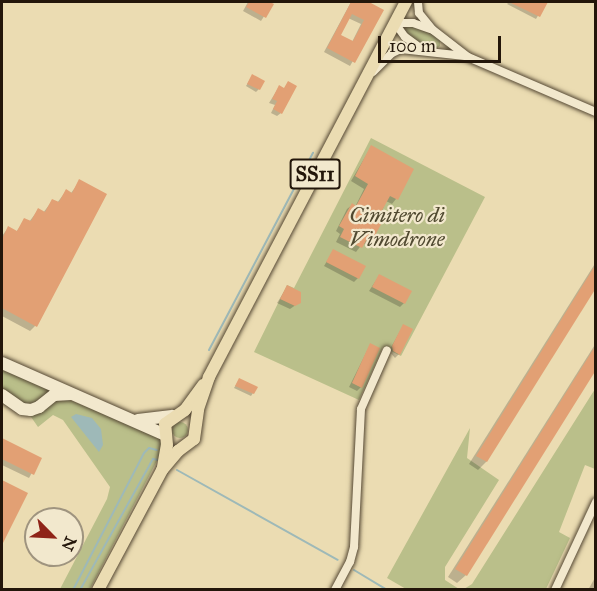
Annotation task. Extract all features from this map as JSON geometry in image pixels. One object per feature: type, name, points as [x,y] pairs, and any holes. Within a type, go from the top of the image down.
[{"type":"main road","name":"SS11","points":[[98,590],[162,470],[196,435],[195,424],[210,377],[406,2]]},
{"type":"main road","name":"SS11","points":[[162,470],[166,437],[165,424],[184,410],[210,377]]},
{"type":"main road","points":[[175,416],[188,416],[195,424]]},
{"type":"main road","points":[[166,437],[175,446],[186,446]]},
{"type":"street","points":[[418,2],[419,14],[433,30],[468,57]]},
{"type":"street","points":[[395,23],[413,23],[433,30]]},
{"type":"street","points":[[395,23],[405,37],[423,49]]},
{"type":"street","points":[[436,51],[442,46],[443,38]]},
{"type":"street","points":[[362,84],[394,51],[403,48],[423,49],[468,57],[596,112]]},
{"type":"street","points":[[335,590],[354,550],[361,409],[387,350]]},
{"type":"street","points":[[4,364],[133,420],[166,437]]},
{"type":"street","points":[[2,395],[22,409],[31,410],[39,407],[54,395],[66,392],[75,395]]},
{"type":"street","points":[[133,420],[175,416]]},
{"type":"street","points":[[555,590],[596,502]]},
{"type":"green space","points":[[408,25],[419,25],[440,39],[440,46],[436,49],[417,44],[403,30]]},
{"type":"green space","name":"Cimitero di Vimodrone","points":[[371,138],[485,197],[401,356],[383,347],[359,400],[254,352],[287,285],[294,288]]},
{"type":"green space","points":[[3,370],[57,389],[38,405],[27,407],[2,392]]},
{"type":"green space","points":[[595,389],[595,469],[585,465],[559,532],[570,538],[546,589],[464,589],[472,584]]},
{"type":"green space","points":[[60,396],[159,436],[162,445],[160,455],[90,589],[60,589],[71,567],[84,567],[84,543],[107,499],[110,487],[63,420],[53,415],[38,427],[29,414]]},
{"type":"green space","points":[[177,422],[183,422],[188,430],[186,436],[177,438],[172,433],[172,427]]},
{"type":"green space","points":[[470,428],[467,458],[499,480],[445,567],[445,580],[459,589],[406,589],[387,578]]},
{"type":"water","points":[[76,414],[92,418],[101,429],[103,445],[99,452],[71,417]]},
{"type":"building","points":[[249,2],[274,4],[266,18],[246,7]]},
{"type":"building","points":[[351,2],[369,2],[384,10],[355,63],[327,48]],"holes":[[[352,14],[364,20],[353,41],[341,35]]]},
{"type":"building","points":[[509,2],[548,2],[540,17]]},
{"type":"building","points":[[252,74],[265,81],[260,90],[247,84]]},
{"type":"building","points":[[288,81],[297,86],[282,114],[273,109],[277,101],[272,99],[279,85],[284,88]]},
{"type":"building","points":[[371,145],[414,169],[398,200],[390,196],[380,214],[385,217],[372,241],[367,239],[362,248],[340,237],[344,229],[339,226],[352,203],[356,206],[368,184],[355,176]]},
{"type":"building","points":[[79,179],[107,194],[37,327],[2,308],[2,239],[8,226],[17,231],[24,218],[31,221],[38,208],[45,212],[52,199],[59,202],[66,189],[72,193]]},
{"type":"building","points":[[333,249],[366,266],[359,279],[326,262]]},
{"type":"building","points":[[596,264],[596,288],[487,462],[476,456]]},
{"type":"building","points":[[379,274],[412,291],[405,304],[372,287]]},
{"type":"building","points":[[287,285],[301,292],[301,303],[295,306],[280,299]]},
{"type":"building","points":[[403,324],[413,329],[400,355],[393,351],[392,346]]},
{"type":"building","points":[[370,343],[380,348],[362,388],[352,383]]},
{"type":"building","points":[[596,345],[596,370],[467,576],[455,569]]},
{"type":"building","points":[[239,378],[258,387],[254,394],[235,386]]},
{"type":"building","points":[[2,438],[42,458],[34,475],[2,459]]},
{"type":"building","points":[[2,480],[28,493],[2,545]]},
{"type":"waterway","points":[[209,350],[313,153]]},
{"type":"waterway","points":[[73,590],[144,453],[149,448],[157,450]]},
{"type":"waterway","points":[[80,590],[150,464],[153,459],[158,460]]},
{"type":"waterway","points":[[177,470],[338,560]]},
{"type":"waterway","points":[[354,570],[387,590]]}]
